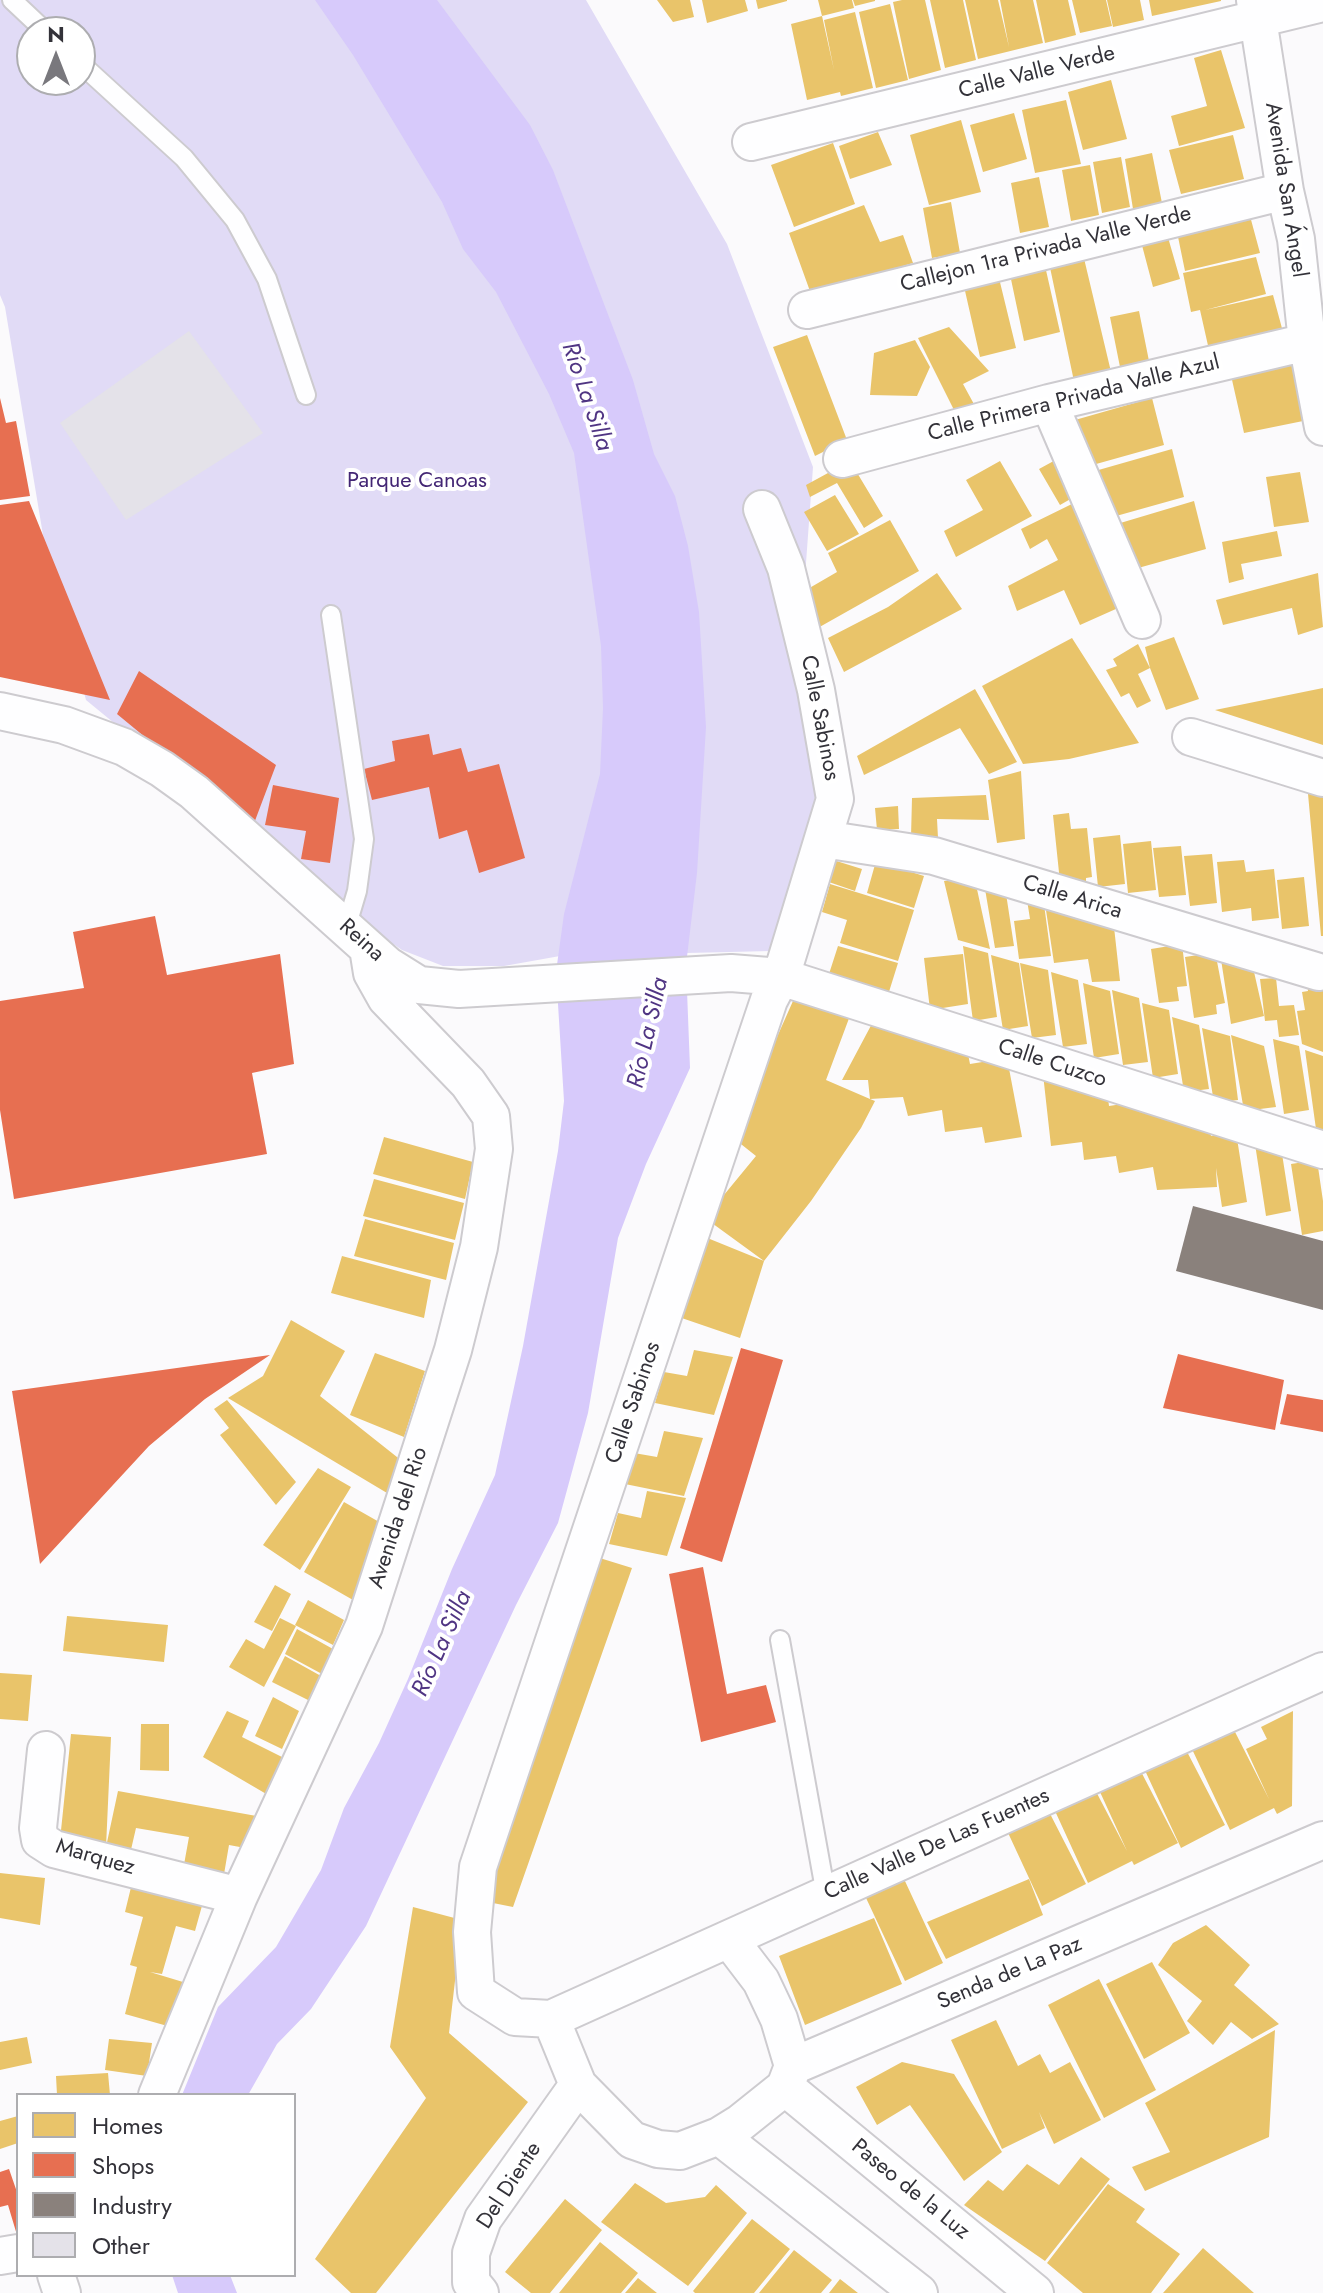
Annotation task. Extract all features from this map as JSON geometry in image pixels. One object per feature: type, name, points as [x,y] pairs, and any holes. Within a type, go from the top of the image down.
[{"type":"street","name":"Calle Valle Verde","points":[[751,142],[1256,10],[1323,3]]},
{"type":"street","name":"Avenida San Ángel","points":[[1256,10],[1285,191],[1309,236],[1307,342],[1323,427]]},
{"type":"street","name":"Callejon 1ra Privada Valle Verde","points":[[807,310],[1285,191]]},
{"type":"street","name":"Calle Primera Privada Valle Azul","points":[[842,459],[1049,403],[1307,342]]},
{"type":"street","points":[[1049,403],[1142,620]]},
{"type":"street","name":"Calle Sabinos","points":[[551,2019],[515,2017],[476,1992],[472,1932],[478,1867],[769,1000],[781,977],[835,799],[816,690],[786,568],[762,509]]},
{"type":"street","name":"Reina","points":[[0,711],[64,725],[124,747],[162,769],[194,792],[357,938],[419,985],[459,989],[731,973],[781,977]]},
{"type":"street","points":[[1191,737],[1323,778]]},
{"type":"street","name":"Calle Arica","points":[[823,839],[934,856],[1319,972]]},
{"type":"street","name":"Avenida del Rio","points":[[158,2093],[239,1896],[364,1626],[453,1350],[479,1247],[494,1149],[491,1116],[468,1083],[386,998],[357,938]]},
{"type":"street","name":"Calle Cuzco","points":[[781,977],[1323,1150]]},
{"type":"street","name":"Calle Valle De Las Fuentes","points":[[551,2019],[1323,1671]]},
{"type":"street","name":"Marquez","points":[[46,1750],[38,1828],[40,1840],[54,1849],[239,1896]]},
{"type":"street","name":"Senda de La Paz","points":[[719,2136],[740,2123],[789,2077],[1323,1840]]},
{"type":"street","points":[[729,1939],[761,1981],[779,2019],[789,2077]]},
{"type":"street","points":[[551,2019],[578,2085],[632,2140],[658,2149],[680,2151],[719,2136],[919,2293]]},
{"type":"street","name":"Paseo de la Luz","points":[[789,2077],[1035,2293]]},
{"type":"street","name":"Del Diente","points":[[480,2293],[471,2282],[471,2253],[483,2219],[578,2085]]},
{"type":"lane","points":[[12,0],[29,16]]},
{"type":"lane","points":[[96,78],[184,158],[235,220],[267,279],[306,395]]},
{"type":"lane","points":[[331,615],[364,839],[357,891],[357,938]]},
{"type":"lane","points":[[780,1640],[826,1895]]},
{"type":"green space","name":"Parque Canoas","points":[[0,0],[586,0],[727,244],[813,467],[803,604],[820,804],[771,951],[560,956],[504,966],[443,966],[402,950],[332,902],[86,700],[44,541],[5,307],[0,295]]},
{"type":"water","name":"Río La Silla","points":[[315,0],[437,0],[530,125],[553,170],[633,380],[654,454],[675,496],[688,546],[699,612],[706,727],[697,873],[686,965],[690,1068],[646,1164],[618,1238],[588,1413],[558,1523],[516,1605],[366,1926],[311,2009],[277,2044],[249,2093],[183,2093],[218,2007],[276,1947],[321,1870],[344,1808],[379,1743],[495,1475],[523,1346],[558,1151],[564,1101],[556,972],[564,914],[600,774],[603,708],[601,646],[574,453],[549,394],[496,292],[463,249],[442,202],[353,55]]},
{"type":"water","points":[[173,2277],[231,2277],[237,2293],[178,2293]]},
{"type":"building: Homes","points":[[657,0],[690,0],[694,17],[673,22]]},
{"type":"building: Homes","points":[[702,0],[745,0],[748,11],[707,23]]},
{"type":"building: Homes","points":[[756,0],[787,0],[787,1],[758,9]]},
{"type":"building: Homes","points":[[818,0],[852,0],[854,8],[822,16]]},
{"type":"building: Homes","points":[[853,0],[875,0],[875,1],[855,6]]},
{"type":"building: Homes","points":[[925,0],[941,70],[909,79],[893,2]]},
{"type":"building: Homes","points":[[930,0],[963,0],[976,60],[945,68]]},
{"type":"building: Homes","points":[[965,0],[998,0],[1009,47],[1000,0],[1033,0],[1043,43],[978,59]]},
{"type":"building: Homes","points":[[1036,0],[1068,0],[1076,35],[1045,43]]},
{"type":"building: Homes","points":[[1072,0],[1106,0],[1112,26],[1080,33]]},
{"type":"building: Homes","points":[[1107,0],[1140,0],[1144,20],[1113,27]]},
{"type":"building: Homes","points":[[1149,0],[1221,0],[1221,1],[1152,16]]},
{"type":"building: Homes","points":[[890,4],[908,80],[876,88],[859,12]]},
{"type":"building: Homes","points":[[855,12],[873,88],[807,100],[791,24],[822,16],[834,70],[824,20]]},
{"type":"building: Homes","points":[[1221,50],[1245,128],[1179,146],[1171,116],[1207,106],[1194,58]]},
{"type":"building: Homes","points":[[1111,80],[1127,139],[1083,150],[1068,92]]},
{"type":"building: Homes","points":[[1066,100],[1081,164],[1035,173],[1022,110]]},
{"type":"building: Homes","points":[[1014,113],[1027,159],[983,172],[970,125]]},
{"type":"building: Homes","points":[[961,120],[981,192],[929,205],[910,135]]},
{"type":"building: Homes","points":[[878,132],[892,165],[850,179],[839,146]]},
{"type":"building: Homes","points":[[1233,135],[1244,179],[1181,194],[1169,150]]},
{"type":"building: Homes","points":[[833,143],[855,204],[794,227],[771,165]]},
{"type":"building: Homes","points":[[1152,153],[1162,203],[1133,209],[1125,159]]},
{"type":"building: Homes","points":[[1121,157],[1130,207],[1102,213],[1093,162]]},
{"type":"building: Homes","points":[[1090,165],[1099,215],[1071,221],[1062,170]]},
{"type":"building: Homes","points":[[1039,177],[1049,227],[1020,233],[1011,183]]},
{"type":"building: Homes","points":[[951,202],[960,253],[932,258],[923,208]]},
{"type":"building: Homes","points":[[864,205],[880,242],[903,235],[913,263],[811,294],[789,233]]},
{"type":"building: Homes","points":[[1250,216],[1260,253],[1185,271],[1177,232]]},
{"type":"building: Homes","points":[[1165,227],[1180,279],[1153,287],[1139,234]]},
{"type":"building: Homes","points":[[1082,250],[1112,376],[1075,386],[1048,258]]},
{"type":"building: Homes","points":[[1043,257],[1060,332],[1024,341],[1008,265]]},
{"type":"building: Homes","points":[[1256,257],[1266,294],[1205,310],[1273,295],[1283,332],[1209,350],[1200,310],[1191,312],[1183,273]]},
{"type":"building: Homes","points":[[998,274],[1016,348],[980,357],[963,282]]},
{"type":"building: Homes","points":[[1139,311],[1149,361],[1120,367],[1110,317]]},
{"type":"building: Homes","points":[[949,327],[989,371],[963,384],[975,406],[955,412],[918,338]]},
{"type":"building: Homes","points":[[807,335],[847,440],[815,456],[773,347]]},
{"type":"building: Homes","points":[[915,340],[930,367],[917,396],[870,395],[874,353]]},
{"type":"building: Homes","points":[[1292,358],[1308,420],[1244,433],[1230,371]]},
{"type":"building: Homes","points":[[1152,398],[1164,445],[1089,466],[1075,420]]},
{"type":"building: Homes","points":[[1172,449],[1184,497],[1109,518],[1095,471]]},
{"type":"building: Homes","points":[[1061,457],[1081,493],[1060,505],[1039,469]]},
{"type":"building: Homes","points":[[850,461],[883,516],[864,528],[837,483],[810,497],[806,485]]},
{"type":"building: Homes","points":[[1000,461],[1032,516],[956,557],[944,531],[983,510],[966,480]]},
{"type":"building: Homes","points":[[1300,472],[1309,522],[1274,527],[1266,477]]},
{"type":"building: Homes","points":[[835,495],[859,534],[827,551],[804,512]]},
{"type":"building: Homes","points":[[1078,501],[1127,604],[1080,625],[1064,590],[1017,611],[1008,586],[1058,560],[1047,539],[1030,549],[1021,529]]},
{"type":"building: Homes","points":[[1194,501],[1206,549],[1131,570],[1117,524]]},
{"type":"building: Homes","points":[[890,520],[919,571],[816,629],[806,590],[837,572],[828,553]]},
{"type":"building: Homes","points":[[1277,531],[1282,556],[1241,564],[1244,579],[1229,583],[1222,542]]},
{"type":"building: Homes","points":[[937,573],[962,609],[844,672],[828,638],[888,607]]},
{"type":"building: Homes","points":[[1318,573],[1323,627],[1298,635],[1292,608],[1223,625],[1216,600]]},
{"type":"building: Homes","points":[[1174,637],[1199,699],[1166,710],[1145,647]]},
{"type":"building: Homes","points":[[1072,638],[1139,743],[1069,759],[1023,764],[982,686]]},
{"type":"building: Homes","points":[[1138,644],[1150,668],[1138,674],[1151,701],[1137,708],[1129,693],[1121,697],[1106,670],[1117,666],[1113,659]]},
{"type":"building: Homes","points":[[1323,688],[1323,745],[1215,710]]},
{"type":"building: Homes","points":[[975,689],[1017,762],[989,774],[960,728],[864,775],[857,756]]},
{"type":"building: Homes","points":[[1021,771],[1025,839],[997,843],[988,780]]},
{"type":"building: Homes","points":[[1307,783],[1323,788],[1323,936],[1321,936]]},
{"type":"building: Homes","points":[[986,795],[989,820],[937,819],[938,838],[911,837],[912,798]]},
{"type":"building: Homes","points":[[898,806],[899,829],[877,830],[875,808]]},
{"type":"building: Homes","points":[[1069,813],[1071,829],[1087,828],[1092,877],[1086,878],[1086,890],[1060,882],[1053,815]]},
{"type":"building: Homes","points":[[1120,835],[1125,884],[1098,887],[1093,838]]},
{"type":"building: Homes","points":[[1151,841],[1156,890],[1128,893],[1123,844]]},
{"type":"building: Homes","points":[[1181,846],[1186,895],[1159,897],[1153,848]]},
{"type":"building: Homes","points":[[1212,854],[1217,903],[1190,906],[1184,856]]},
{"type":"building: Homes","points":[[830,859],[862,869],[855,891],[823,880]]},
{"type":"building: Homes","points":[[1244,860],[1246,872],[1274,869],[1279,918],[1252,921],[1251,908],[1222,912],[1217,862]]},
{"type":"building: Homes","points":[[876,861],[924,876],[914,908],[867,893]]},
{"type":"building: Homes","points":[[1304,877],[1309,926],[1282,929],[1277,880]]},
{"type":"building: Homes","points":[[975,880],[990,949],[958,940],[944,881]]},
{"type":"building: Homes","points":[[830,884],[914,910],[898,961],[840,943],[847,920],[822,912]]},
{"type":"building: Homes","points":[[1005,887],[1014,946],[995,948],[985,889]]},
{"type":"building: Homes","points":[[1043,897],[1051,956],[1019,959],[1014,921],[1030,919],[1027,900]]},
{"type":"building: Homes","points":[[1044,897],[1077,910],[1079,919],[1113,918],[1120,981],[1092,982],[1088,959],[1054,963]]},
{"type":"building: Homes","points":[[1182,944],[1187,986],[1177,987],[1179,1001],[1159,1003],[1151,949]]},
{"type":"building: Homes","points":[[838,946],[898,963],[888,995],[828,977]]},
{"type":"building: Homes","points":[[963,946],[988,953],[997,1017],[973,1021]]},
{"type":"building: Homes","points":[[1196,946],[1215,951],[1225,1003],[1216,1005],[1217,1014],[1194,1018],[1185,957],[1198,955]]},
{"type":"building: Homes","points":[[1220,953],[1252,963],[1264,1016],[1231,1024]]},
{"type":"building: Homes","points":[[963,954],[968,1004],[930,1010],[924,958]]},
{"type":"building: Homes","points":[[991,955],[1019,963],[1028,1026],[1003,1030]]},
{"type":"building: Homes","points":[[1020,963],[1048,970],[1056,1035],[1032,1038]]},
{"type":"building: Homes","points":[[1051,972],[1078,980],[1087,1044],[1063,1047]]},
{"type":"building: Homes","points":[[1306,975],[1323,980],[1323,1052],[1302,1044],[1297,1011],[1305,1010],[1302,992],[1308,991]]},
{"type":"building: Homes","points":[[1276,978],[1279,1006],[1294,1005],[1299,1035],[1279,1037],[1277,1020],[1265,1021],[1260,979]]},
{"type":"building: Homes","points":[[1083,983],[1110,991],[1119,1054],[1094,1058]]},
{"type":"building: Homes","points":[[1112,990],[1139,998],[1148,1062],[1123,1065]]},
{"type":"building: Homes","points":[[797,992],[851,1013],[826,1080],[875,1101],[861,1128],[811,1201],[764,1261],[705,1218],[756,1156],[727,1133],[755,1098],[769,1055]]},
{"type":"building: Homes","points":[[1142,1003],[1169,1010],[1178,1074],[1153,1078]]},
{"type":"building: Homes","points":[[1172,1017],[1199,1025],[1209,1089],[1184,1092]]},
{"type":"building: Homes","points":[[875,1018],[931,1033],[933,1046],[966,1044],[970,1064],[1007,1058],[1022,1137],[985,1143],[982,1127],[945,1132],[942,1110],[908,1116],[903,1097],[870,1099],[868,1080],[842,1080]]},
{"type":"building: Homes","points":[[1202,1028],[1230,1036],[1238,1100],[1214,1103]]},
{"type":"building: Homes","points":[[1231,1035],[1264,1046],[1276,1107],[1244,1111]]},
{"type":"building: Homes","points":[[1273,1039],[1299,1046],[1309,1110],[1284,1114]]},
{"type":"building: Homes","points":[[1305,1050],[1323,1056],[1323,1131],[1316,1129]]},
{"type":"building: Homes","points":[[1043,1074],[1107,1090],[1109,1106],[1142,1101],[1207,1116],[1211,1136],[1236,1132],[1247,1202],[1222,1207],[1216,1168],[1217,1187],[1157,1190],[1153,1167],[1119,1173],[1116,1156],[1084,1160],[1082,1142],[1051,1146]]},
{"type":"building: Homes","points":[[384,1137],[473,1162],[465,1199],[373,1174]]},
{"type":"building: Homes","points":[[1280,1141],[1291,1211],[1266,1216],[1255,1144]]},
{"type":"building: Homes","points":[[1317,1160],[1323,1201],[1323,1231],[1302,1235],[1291,1164]]},
{"type":"building: Homes","points":[[374,1179],[464,1203],[455,1240],[363,1216]]},
{"type":"building: Homes","points":[[365,1219],[454,1243],[446,1280],[354,1256]]},
{"type":"building: Homes","points":[[700,1235],[764,1261],[740,1338],[670,1314]]},
{"type":"building: Homes","points":[[342,1256],[431,1280],[424,1318],[331,1293]]},
{"type":"building: Homes","points":[[291,1320],[345,1351],[320,1396],[402,1461],[387,1493],[228,1398],[263,1376]]},
{"type":"building: Homes","points":[[694,1350],[733,1357],[714,1415],[655,1403],[664,1372],[687,1376]]},
{"type":"building: Homes","points":[[375,1353],[425,1371],[404,1437],[350,1415]]},
{"type":"building: Homes","points":[[227,1400],[296,1482],[276,1505],[220,1435],[229,1428],[214,1409]]},
{"type":"building: Homes","points":[[664,1431],[703,1438],[684,1496],[625,1484],[634,1453],[657,1457]]},
{"type":"building: Homes","points":[[318,1468],[351,1487],[300,1570],[263,1545]]},
{"type":"building: Homes","points":[[647,1491],[686,1498],[667,1556],[609,1544],[618,1513],[641,1518]]},
{"type":"building: Homes","points":[[344,1502],[388,1527],[353,1600],[304,1572]]},
{"type":"building: Homes","points":[[590,1555],[632,1568],[513,1907],[488,1902],[511,1804]]},
{"type":"building: Homes","points":[[275,1585],[291,1594],[272,1631],[254,1622]]},
{"type":"building: Homes","points":[[308,1600],[344,1620],[333,1645],[295,1625]]},
{"type":"building: Homes","points":[[67,1616],[168,1625],[164,1662],[63,1651]]},
{"type":"building: Homes","points":[[280,1618],[296,1626],[264,1687],[229,1667],[246,1639],[264,1649]]},
{"type":"building: Homes","points":[[297,1629],[333,1649],[322,1674],[285,1654]]},
{"type":"building: Homes","points":[[285,1656],[321,1676],[310,1701],[272,1682]]},
{"type":"building: Homes","points":[[0,1673],[32,1675],[28,1721],[0,1719]]},
{"type":"building: Homes","points":[[273,1697],[299,1711],[282,1749],[255,1736]]},
{"type":"building: Homes","points":[[227,1711],[249,1721],[242,1737],[286,1759],[268,1795],[203,1757]]},
{"type":"building: Homes","points":[[1293,1711],[1292,1806],[1277,1814],[1274,1808],[1230,1830],[1191,1747],[1232,1726],[1269,1799],[1246,1749],[1267,1739],[1261,1727]]},
{"type":"building: Homes","points":[[141,1724],[169,1724],[169,1771],[140,1770]]},
{"type":"building: Homes","points":[[71,1734],[111,1737],[106,1847],[118,1791],[262,1817],[256,1850],[229,1845],[223,1880],[183,1870],[189,1837],[136,1828],[130,1854],[60,1840]]},
{"type":"building: Homes","points":[[1183,1744],[1225,1825],[1181,1848],[1142,1764]]},
{"type":"building: Homes","points":[[1135,1760],[1178,1843],[1088,1883],[1050,1800],[1090,1780],[1127,1851],[1095,1781]]},
{"type":"building: Homes","points":[[1044,1802],[1086,1884],[1042,1906],[1003,1822]]},
{"type":"building: Homes","points":[[898,1866],[943,1963],[905,1981],[859,1883]]},
{"type":"building: Homes","points":[[0,1873],[45,1878],[40,1925],[0,1918]]},
{"type":"building: Homes","points":[[134,1875],[205,1895],[195,1931],[176,1926],[162,1974],[150,1972],[183,1982],[171,2027],[125,2014],[137,1967],[130,1965],[143,1917],[125,1912]]},
{"type":"building: Homes","points":[[1029,1879],[1043,1915],[946,1959],[927,1922]]},
{"type":"building: Homes","points":[[413,1907],[462,1920],[449,2033],[528,2102],[376,2293],[351,2293],[315,2259],[426,2098],[390,2047]]},
{"type":"building: Homes","points":[[874,1918],[902,1984],[805,2025],[779,1956]]},
{"type":"building: Homes","points":[[1206,1925],[1250,1965],[1234,1985],[1279,2024],[1252,2039],[1231,2022],[1213,2045],[1187,2021],[1202,2001],[1158,1965],[1173,1943]]},
{"type":"building: Homes","points":[[1152,1962],[1190,2033],[1144,2059],[1106,1984]]},
{"type":"building: Homes","points":[[1099,1979],[1156,2090],[1104,2118],[1048,2005]]},
{"type":"building: Homes","points":[[996,2020],[1018,2066],[1040,2054],[1050,2073],[1070,2062],[1101,2120],[1054,2144],[1039,2112],[1045,2128],[1002,2149],[951,2040]]},
{"type":"building: Homes","points":[[1275,2030],[1269,2137],[1145,2191],[1132,2167],[1170,2152],[1145,2103]]},
{"type":"building: Homes","points":[[27,2037],[32,2063],[0,2070],[0,2042]]},
{"type":"building: Homes","points":[[109,2039],[152,2043],[147,2076],[105,2070]]},
{"type":"building: Homes","points":[[902,2062],[954,2074],[1002,2152],[964,2181],[910,2105],[877,2125],[856,2087]]},
{"type":"building: Homes","points":[[108,2073],[110,2093],[57,2093],[56,2076]]},
{"type":"building: Homes","points":[[16,2117],[16,2144],[0,2149],[0,2121]]},
{"type":"building: Homes","points":[[1081,2157],[1110,2179],[1045,2261],[964,2205],[988,2180],[1003,2191],[1027,2164],[1059,2185]]},
{"type":"building: Homes","points":[[635,2183],[666,2203],[705,2197],[716,2185],[747,2213],[688,2286],[601,2222]]},
{"type":"building: Homes","points":[[1108,2184],[1145,2209],[1136,2222],[1180,2254],[1151,2293],[1083,2293],[1047,2263]]},
{"type":"building: Homes","points":[[565,2199],[602,2230],[550,2293],[531,2293],[505,2272]]},
{"type":"building: Homes","points":[[752,2219],[790,2249],[754,2293],[695,2293],[693,2291]]},
{"type":"building: Homes","points":[[600,2242],[638,2273],[621,2293],[559,2293]]},
{"type":"building: Homes","points":[[1203,2248],[1254,2293],[1163,2293]]},
{"type":"building: Homes","points":[[794,2250],[832,2280],[821,2293],[759,2293]]},
{"type":"building: Homes","points":[[638,2278],[657,2293],[625,2293]]},
{"type":"building: Homes","points":[[840,2279],[858,2293],[829,2293]]},
{"type":"building: Shops","points":[[0,398],[6,423],[16,421],[30,496],[0,500]]},
{"type":"building: Shops","points":[[29,501],[110,700],[0,677],[0,505]]},
{"type":"building: Shops","points":[[139,671],[276,765],[253,826],[117,714]]},
{"type":"building: Shops","points":[[429,734],[433,755],[461,748],[468,772],[499,764],[525,858],[479,873],[467,830],[439,839],[429,787],[372,800],[364,769],[395,761],[392,741]]},
{"type":"building: Shops","points":[[273,785],[339,798],[330,863],[301,859],[306,831],[265,825]]},
{"type":"building: Shops","points":[[155,916],[167,975],[280,954],[294,1064],[252,1073],[267,1154],[14,1199],[0,1110],[0,1001],[84,988],[73,932]]},
{"type":"building: Shops","points":[[741,1348],[783,1360],[722,1562],[680,1548]]},
{"type":"building: Shops","points":[[1178,1354],[1284,1380],[1275,1430],[1163,1408]]},
{"type":"building: Shops","points":[[270,1355],[205,1399],[149,1446],[40,1564],[12,1391]]},
{"type":"building: Shops","points":[[1287,1394],[1323,1400],[1323,1432],[1280,1424]]},
{"type":"building: Shops","points":[[703,1567],[727,1694],[766,1685],[776,1722],[701,1742],[669,1574]]},
{"type":"building: Shops","points":[[9,2169],[16,2189],[16,2232],[8,2205],[0,2207],[0,2172]]},
{"type":"building: Industry","points":[[1193,1206],[1323,1241],[1323,1310],[1176,1271]]},
{"type":"building: Other","points":[[189,331],[263,433],[126,520],[60,423]]}]
